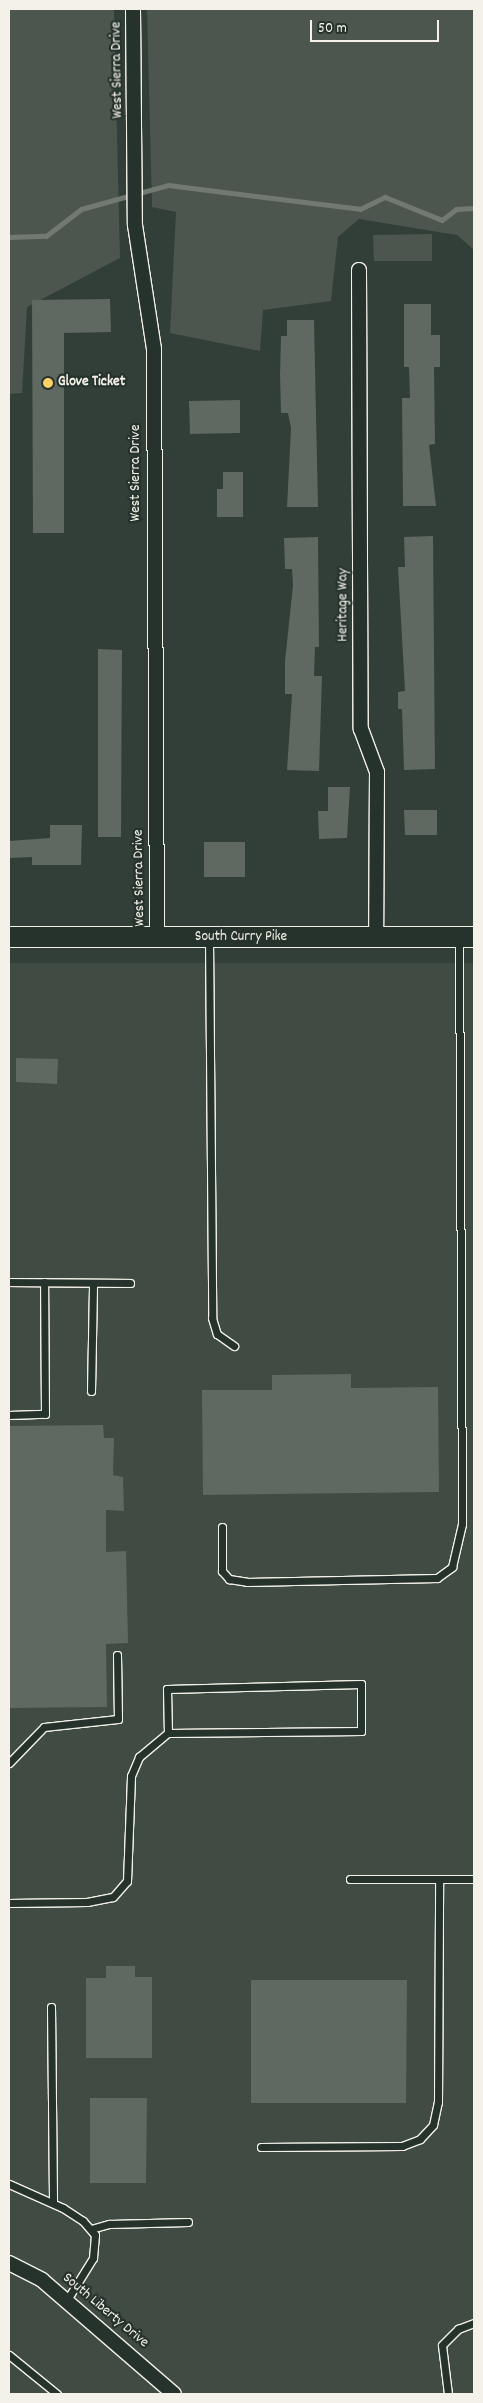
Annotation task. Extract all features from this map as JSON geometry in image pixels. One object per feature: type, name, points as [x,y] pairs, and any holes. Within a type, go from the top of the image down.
[{"type":"main road","name":"South Curry Pike","points":[[9,937],[157,939],[466,937]]},
{"type":"street","name":"West Sierra Drive","points":[[133,9],[137,250],[154,348],[157,939]]},
{"type":"street","name":"Heritage Way","points":[[359,270],[361,729],[377,772],[376,937]]},
{"type":"street","name":"South Liberty Drive","points":[[9,2263],[42,2280],[174,2394]]},
{"type":"lane","points":[[222,1527],[222,1571],[238,1580],[436,1578],[452,1567],[462,1524],[466,937]]},
{"type":"lane","points":[[209,938],[212,1318],[217,1334],[234,1346]]},
{"type":"lane","points":[[9,1282],[130,1283]]},
{"type":"lane","points":[[9,1415],[45,1414],[44,1282]]},
{"type":"lane","points":[[91,1392],[93,1283]]},
{"type":"lane","points":[[9,1763],[44,1727],[118,1719],[117,1655]]},
{"type":"lane","points":[[9,1903],[87,1902],[113,1897],[127,1881],[131,1776],[139,1757],[168,1733],[361,1731],[361,1684],[167,1689],[168,1733]]},
{"type":"lane","points":[[350,1879],[474,1879]]},
{"type":"lane","points":[[261,2147],[402,2146],[420,2139],[433,2125],[438,2102],[439,1879]]},
{"type":"lane","points":[[51,2007],[53,2203]]},
{"type":"lane","points":[[9,2184],[53,2203],[91,2229],[109,2224],[188,2222]]},
{"type":"lane","points":[[67,2300],[93,2258],[91,2229]]},
{"type":"lane","points":[[448,2394],[442,2345],[458,2329],[474,2323]]},
{"type":"lane","points":[[9,2355],[57,2394]]},
{"type":"shaded area","points":[[9,9],[114,9],[120,258],[27,307],[22,393],[9,394]]},
{"type":"shaded area","points":[[147,9],[474,9],[474,250],[457,235],[359,219],[338,237],[331,301],[263,310],[260,351],[170,333],[176,212],[152,207]]},
{"type":"shaded area","points":[[432,234],[432,261],[374,261],[373,235]]},
{"type":"shaded area","points":[[9,963],[474,963],[474,2394],[9,2394]]},
{"type":"building","points":[[110,299],[111,332],[64,333],[64,533],[33,533],[32,300]]},
{"type":"building","points":[[404,304],[431,304],[431,335],[440,335],[440,367],[434,367],[435,444],[429,445],[436,506],[403,506],[402,398],[410,398],[409,367],[404,367]]},
{"type":"building","points":[[287,320],[314,320],[318,507],[287,507],[291,428],[288,413],[281,413],[280,375],[281,336],[287,336]]},
{"type":"building","points":[[240,400],[240,433],[190,434],[189,401]]},
{"type":"building","points":[[223,472],[243,472],[243,517],[217,517],[217,489],[223,489]]},
{"type":"building","points":[[433,536],[435,769],[404,770],[402,709],[398,709],[398,692],[405,691],[398,567],[405,567],[404,537]]},
{"type":"building","points":[[318,537],[319,647],[315,647],[314,676],[322,676],[319,771],[287,770],[292,694],[285,694],[285,661],[293,585],[292,569],[285,569],[284,538]]},
{"type":"building","points":[[98,649],[122,650],[121,837],[98,837]]},
{"type":"building","points":[[328,787],[350,787],[347,838],[319,839],[318,811],[328,811]]},
{"type":"building","points":[[404,810],[437,810],[437,835],[405,835]]},
{"type":"building","points":[[50,825],[82,825],[81,865],[32,865],[32,857],[9,858],[9,841],[50,838]]},
{"type":"building","points":[[204,842],[245,842],[245,877],[204,877]]},
{"type":"building","points":[[16,1058],[58,1059],[57,1084],[16,1082]]},
{"type":"building","points":[[351,1374],[351,1388],[438,1387],[439,1492],[203,1495],[202,1390],[272,1390],[272,1375]]},
{"type":"building","points":[[103,1425],[104,1438],[114,1438],[113,1475],[123,1477],[124,1511],[106,1510],[106,1552],[126,1551],[128,1643],[106,1644],[107,1707],[9,1708],[9,1426]]},
{"type":"building","points":[[106,1966],[135,1966],[135,1977],[152,1977],[152,2058],[86,2058],[86,1978],[106,1978]]},
{"type":"building","points":[[251,1980],[407,1980],[406,2103],[251,2103]]},
{"type":"building","points":[[90,2098],[147,2098],[146,2183],[90,2183]]},
{"type":"waterway","points":[[9,237],[46,236],[81,209],[168,185],[360,209],[385,197],[442,220],[456,209],[474,208]]},
{"type":"place","name":"Glove Ticket","points":[[48,383]]}]
